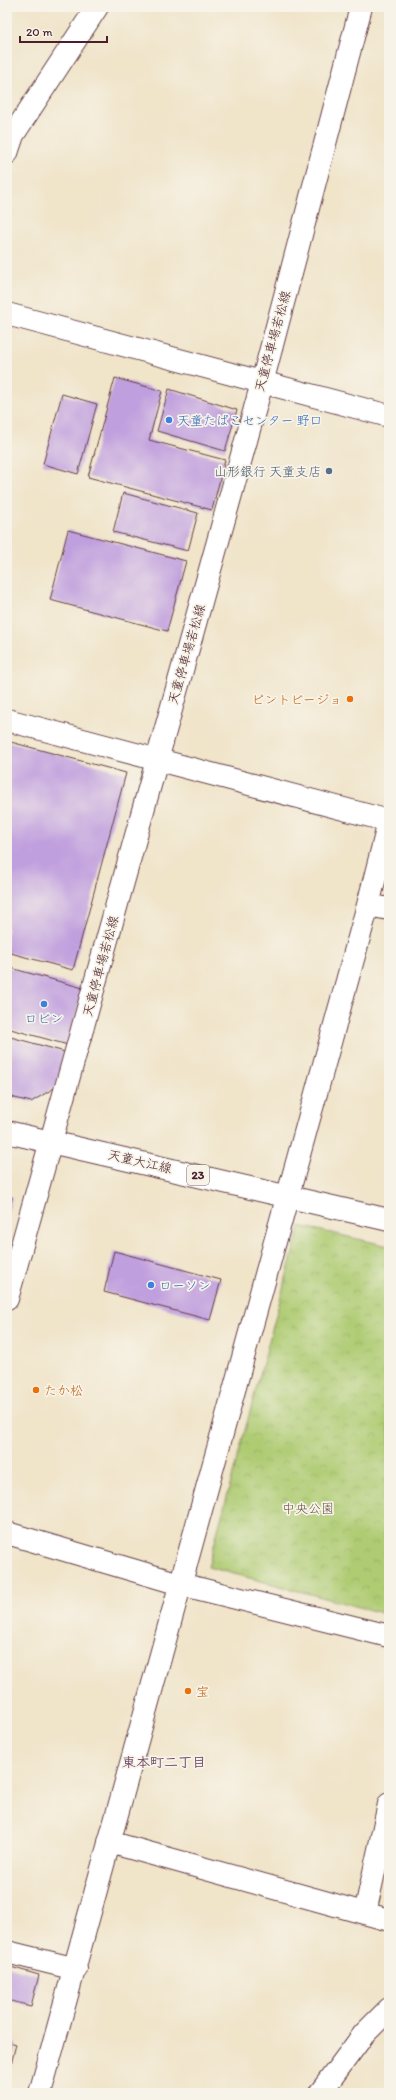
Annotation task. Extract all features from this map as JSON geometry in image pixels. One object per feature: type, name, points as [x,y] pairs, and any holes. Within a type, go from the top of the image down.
[{"type":"main road","points":[[8,140],[97,7]]},
{"type":"main road","name":"天童停車場若松線","points":[[7,1299],[262,383],[361,7]]},
{"type":"main road","points":[[7,314],[389,416]]},
{"type":"main road","points":[[7,720],[389,821],[368,905],[109,1842],[76,1969],[40,2093]]},
{"type":"main road","points":[[368,905],[389,909]]},
{"type":"main road","name":"天童大江線","points":[[7,1132],[288,1195],[389,1220]]},
{"type":"main road","points":[[7,1533],[180,1584],[389,1636]]},
{"type":"main road","points":[[365,1913],[389,1804]]},
{"type":"main road","points":[[109,1842],[389,1920]]},
{"type":"main road","points":[[7,1952],[76,1969]]},
{"type":"main road","points":[[320,2093],[364,2034],[389,2009]]},
{"type":"green space","name":"中央公園","points":[[300,1226],[389,1246],[389,1615],[208,1567]]},
{"type":"building","points":[[115,378],[162,391],[149,440],[225,460],[212,510],[88,477]]},
{"type":"building","points":[[169,389],[237,410],[225,451],[157,431]]},
{"type":"building","points":[[62,394],[97,404],[78,474],[43,464]]},
{"type":"building","points":[[123,493],[198,513],[188,551],[113,532]]},
{"type":"building","points":[[68,530],[186,561],[167,631],[50,600]]},
{"type":"building","points":[[7,741],[126,773],[73,970],[7,952]]},
{"type":"building","points":[[7,967],[83,988],[68,1045],[7,1028]]},
{"type":"building","points":[[7,1036],[65,1052],[56,1087],[31,1102],[7,1096]]},
{"type":"building","points":[[7,1196],[12,1197],[7,1215]]},
{"type":"building","points":[[114,1251],[221,1280],[210,1320],[104,1292]]},
{"type":"building","points":[[7,1966],[39,1975],[31,2006],[7,2000]]},
{"type":"building","points":[[7,2041],[16,2044],[8,2077],[7,2077]]},
{"type":"place","name":"天童たばこセンター 野口","points":[[169,420]]},
{"type":"place","name":"山形銀行 天童支店","points":[[329,471]]},
{"type":"place","name":"ピントビージョ","points":[[350,699]]},
{"type":"place","name":"ロビン","points":[[44,1004]]},
{"type":"place","name":"ローソン","points":[[151,1285]]},
{"type":"place","name":"たか松","points":[[36,1390]]},
{"type":"place","name":"宝","points":[[188,1691]]},
{"type":"district","name":"東本町二丁目","points":[[164,1762]]}]
